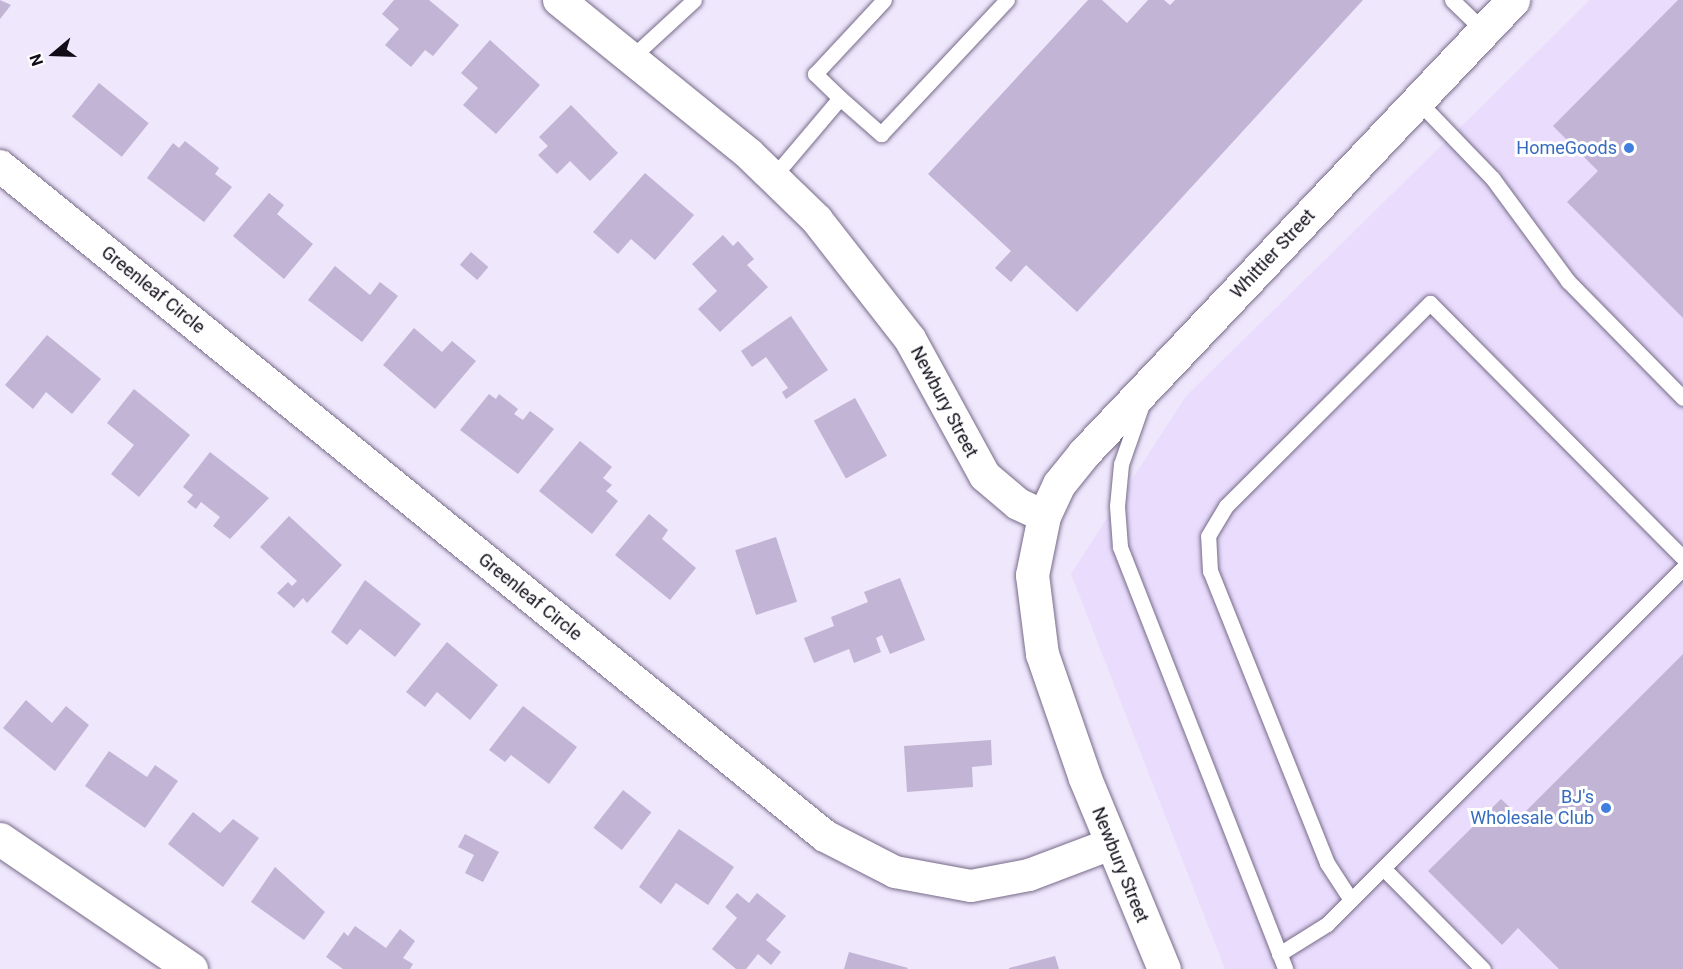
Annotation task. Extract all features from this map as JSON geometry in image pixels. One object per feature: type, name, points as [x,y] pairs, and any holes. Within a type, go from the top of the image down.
[{"type":"street","name":"Newbury Street","points":[[559,0],[774,176],[837,242],[894,315],[985,476],[1018,504],[1044,516],[1032,574],[1038,633],[1057,702],[1111,844],[1164,969]]},
{"type":"street","name":"Whittier Street","points":[[1044,516],[1070,469],[1513,0]]},
{"type":"street","name":"Greenleaf Circle","points":[[0,166],[825,836],[895,872],[971,886],[1029,875],[1111,844]]},
{"type":"street","points":[[0,839],[191,969]]},
{"type":"lane","points":[[630,59],[694,0]]},
{"type":"lane","points":[[884,0],[815,74],[880,134],[1007,0]]},
{"type":"lane","points":[[1452,0],[1484,31]]},
{"type":"lane","points":[[774,176],[840,98]]},
{"type":"lane","points":[[1418,101],[1493,178],[1568,280],[1683,398]]},
{"type":"lane","points":[[1351,900],[1327,863],[1210,571],[1208,536],[1226,506],[1430,303],[1683,558]]},
{"type":"lane","points":[[1164,370],[1142,405],[1121,464],[1117,506],[1120,547],[1285,969]]},
{"type":"lane","points":[[1279,954],[1315,933],[1351,900],[1683,568]]},
{"type":"lane","points":[[1383,868],[1483,969]]},
{"type":"shaded area","points":[[1590,0],[1683,0],[1683,969],[1225,969],[1071,574],[1186,396]]},
{"type":"building","points":[[0,0],[11,5],[0,19]]},
{"type":"building","points":[[394,0],[429,0],[459,25],[433,56],[425,50],[411,67],[385,45],[399,29],[382,14]]},
{"type":"building","points":[[1088,0],[1102,0],[1127,23],[1148,0],[1164,0],[1170,5],[1175,0],[1363,0],[1077,312],[1026,265],[1011,282],[995,268],[1011,251],[928,174]]},
{"type":"building","name":"HomeGoods","points":[[1678,0],[1683,0],[1683,318],[1567,202],[1598,171],[1553,126]]},
{"type":"building","points":[[490,40],[540,85],[496,134],[463,105],[478,88],[461,73]]},
{"type":"building","points":[[99,83],[149,123],[122,157],[72,116]]},
{"type":"building","points":[[571,105],[618,153],[590,181],[570,161],[557,174],[538,155],[548,146],[539,137]]},
{"type":"building","points":[[185,141],[219,168],[215,174],[232,187],[204,222],[147,178],[173,143],[179,148]]},
{"type":"building","points":[[645,173],[694,215],[655,260],[631,239],[618,254],[593,232]]},
{"type":"building","points":[[269,193],[284,205],[277,214],[313,244],[284,279],[233,236]]},
{"type":"building","points":[[723,235],[733,246],[738,241],[754,259],[747,265],[768,287],[720,332],[698,309],[717,291],[692,264]]},
{"type":"building","points":[[471,252],[488,267],[477,280],[460,265]]},
{"type":"building","points":[[335,266],[370,295],[380,282],[398,296],[362,342],[308,300]]},
{"type":"building","points":[[791,316],[828,370],[786,399],[782,392],[788,388],[766,357],[752,367],[741,351]]},
{"type":"building","points":[[414,328],[442,352],[452,341],[476,361],[435,409],[383,365]]},
{"type":"building","points":[[47,335],[101,379],[72,414],[46,392],[33,409],[5,385]]},
{"type":"building","points":[[134,389],[190,435],[139,497],[111,474],[134,445],[107,423]]},
{"type":"building","points":[[489,394],[496,399],[499,394],[518,409],[514,414],[523,420],[530,411],[554,429],[518,474],[460,430]]},
{"type":"building","points":[[855,398],[887,456],[846,479],[814,421]]},
{"type":"building","points":[[580,441],[612,467],[603,478],[612,485],[606,491],[618,501],[592,534],[539,491]]},
{"type":"building","points":[[210,452],[269,498],[230,539],[213,526],[220,517],[201,502],[196,509],[187,502],[193,495],[183,487]]},
{"type":"building","points":[[649,514],[668,530],[662,539],[696,568],[670,600],[615,555]]},
{"type":"building","points":[[289,516],[342,565],[307,603],[303,598],[294,608],[277,593],[288,582],[292,586],[297,581],[260,547]]},
{"type":"building","points":[[776,537],[797,602],[756,615],[735,550]]},
{"type":"building","points":[[900,578],[925,640],[890,654],[882,635],[876,638],[881,652],[854,663],[849,649],[814,663],[804,638],[834,626],[831,617],[868,602],[864,592]]},
{"type":"building","points":[[365,580],[421,624],[395,657],[360,629],[347,645],[331,632]]},
{"type":"building","points":[[447,642],[498,685],[470,720],[437,692],[425,707],[406,692]]},
{"type":"building","name":"BJ's Wholesale Club","points":[[1683,654],[1683,969],[1559,969],[1518,928],[1502,945],[1428,871],[1501,799],[1520,817]]},
{"type":"building","points":[[26,700],[52,723],[66,706],[89,725],[55,771],[3,728]]},
{"type":"building","points":[[523,706],[577,747],[549,784],[511,755],[505,762],[489,750]]},
{"type":"building","points":[[991,740],[992,765],[972,767],[973,787],[907,792],[904,746]]},
{"type":"building","points":[[109,751],[147,777],[155,765],[178,781],[145,828],[85,786]]},
{"type":"building","points":[[623,790],[651,812],[622,850],[593,828]]},
{"type":"building","points":[[193,812],[220,833],[233,819],[259,838],[223,887],[168,844]]},
{"type":"building","points":[[679,829],[734,867],[708,905],[676,883],[661,904],[639,887]]},
{"type":"building","points":[[465,834],[499,852],[483,882],[465,873],[474,855],[458,847]]},
{"type":"building","points":[[275,867],[325,912],[304,940],[251,902]]},
{"type":"building","points":[[737,893],[749,903],[757,893],[786,916],[766,940],[781,952],[771,965],[758,954],[746,969],[736,969],[712,949],[737,918],[725,907]]},
{"type":"building","points":[[355,926],[386,948],[400,929],[415,941],[403,958],[413,964],[410,969],[343,969],[326,957],[344,932],[348,936]]},
{"type":"building","points":[[849,952],[908,968],[844,969]]},
{"type":"building","points":[[1055,956],[1059,969],[1009,969],[1009,968]]},
{"type":"place","name":"HomeGoods","points":[[1629,148]]},
{"type":"place","name":"BJ's Wholesale Club","points":[[1606,808]]}]
